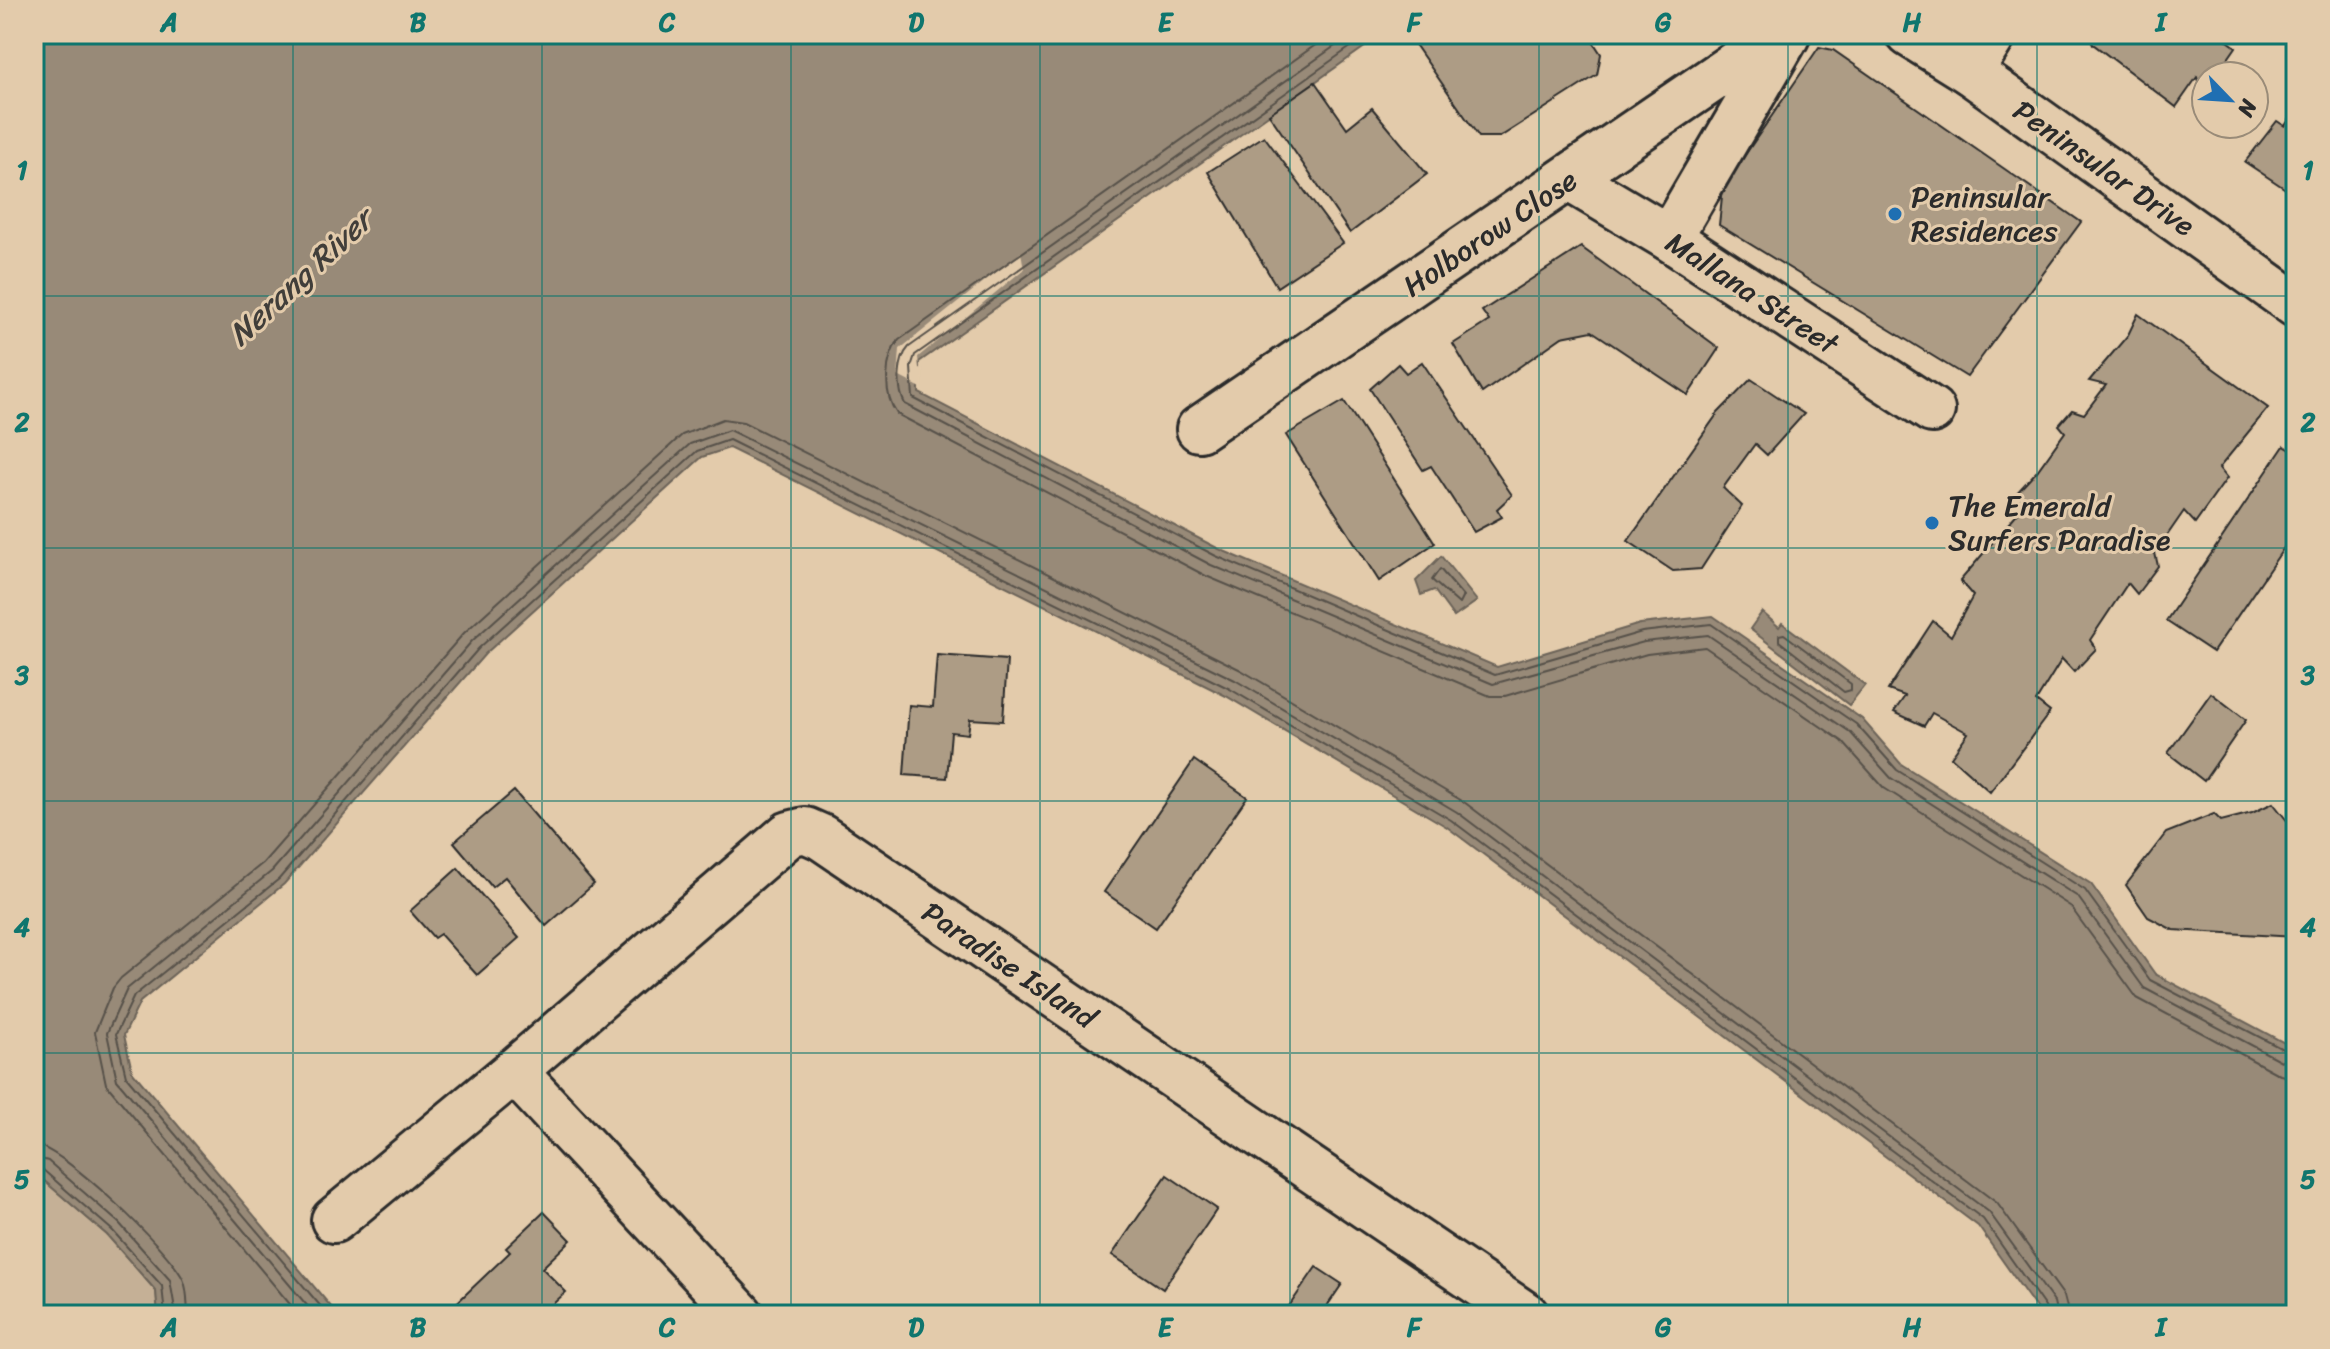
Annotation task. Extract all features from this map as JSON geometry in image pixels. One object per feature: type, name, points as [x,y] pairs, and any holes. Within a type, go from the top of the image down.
[{"type":"street","name":"Holborow Close","points":[[1199,429],[1779,34]]},
{"type":"street","points":[[1669,238],[1788,34]]},
{"type":"street","name":"Peninsular Drive","points":[[1909,34],[1970,72],[2296,305]]},
{"type":"street","points":[[1970,72],[1994,34]]},
{"type":"street","name":"Mallana Street","points":[[1570,179],[1669,238],[1932,410]]},
{"type":"street","name":"Paradise Island","points":[[334,1220],[514,1071],[789,834],[805,830],[821,837],[1526,1315]]},
{"type":"street","points":[[514,1071],[741,1315]]},
{"type":"shaded area","points":[[34,1172],[107,1235],[156,1291],[158,1315],[34,1315]]},
{"type":"water","name":"Nerang River","points":[[34,34],[1383,34],[919,362],[919,393],[1219,549],[1497,667],[1640,624],[1713,616],[1862,719],[1901,764],[2091,884],[2155,974],[2296,1049],[2296,1315],[2041,1315],[1978,1226],[1447,827],[1226,696],[729,448],[702,457],[485,654],[284,884],[140,1002],[124,1035],[132,1071],[338,1315],[158,1315],[156,1291],[107,1235],[34,1172]]},
{"type":"water","points":[[1441,556],[1477,601],[1454,617],[1434,590],[1421,595],[1416,581]]},
{"type":"water","points":[[1762,612],[1779,627],[1782,623],[1865,685],[1849,705],[1750,629]]},
{"type":"pier","points":[[1021,252],[1024,269],[918,357],[919,368],[923,370],[923,389],[898,376],[900,349]]},
{"type":"building","points":[[1416,34],[1588,34],[1601,54],[1597,75],[1500,137],[1479,137],[1412,40]]},
{"type":"building","points":[[2089,34],[2227,34],[2224,38],[2236,47],[2227,60],[2190,60],[2190,87],[2176,107],[2093,44]]},
{"type":"building","name":"Peninsular Residences","points":[[1819,47],[1833,50],[2081,222],[1967,377],[1719,225],[1723,187]]},
{"type":"building","points":[[1315,82],[1347,128],[1372,108],[1427,174],[1350,233],[1269,114]]},
{"type":"building","points":[[2296,108],[2296,196],[2245,162],[2262,140],[2270,140],[2270,130],[2277,121],[2285,126]]},
{"type":"building","points":[[1264,136],[1343,243],[1277,287],[1208,172]]},
{"type":"building","points":[[1581,247],[1719,348],[1688,395],[1592,331],[1562,337],[1482,393],[1453,344],[1489,321],[1482,311]]},
{"type":"building","points":[[2138,314],[2268,408],[2219,468],[2227,478],[2195,523],[2184,511],[2155,553],[2158,566],[2137,594],[2128,583],[2090,640],[2096,649],[2074,672],[2062,659],[2036,701],[2050,712],[1990,792],[1951,757],[1968,733],[1932,713],[1924,726],[1894,712],[1905,696],[1888,690],[1933,621],[1951,636],[1973,596],[1960,581],[2025,504],[2013,497],[2037,471],[2065,432],[2059,425],[2072,410],[2084,414],[2106,385],[2089,381],[2128,335]]},
{"type":"building","points":[[1422,362],[1512,495],[1497,509],[1502,517],[1474,532],[1431,466],[1423,470],[1370,389],[1398,364],[1406,373]]},
{"type":"building","points":[[1751,379],[1804,414],[1767,455],[1755,444],[1723,488],[1742,506],[1701,569],[1673,571],[1628,541],[1718,413]]},
{"type":"building","points":[[1344,401],[1435,543],[1379,581],[1286,435]]},
{"type":"building","points":[[2284,446],[2296,453],[2296,530],[2213,652],[2166,621]]},
{"type":"building","points":[[937,655],[1007,660],[1003,721],[970,719],[968,734],[951,732],[947,778],[904,775],[909,705],[933,707]]},
{"type":"building","points":[[2211,693],[2246,720],[2204,781],[2168,753]]},
{"type":"building","points":[[1194,760],[1247,797],[1156,928],[1104,892]]},
{"type":"building","points":[[514,791],[594,884],[546,926],[505,877],[492,887],[454,842]]},
{"type":"building","points":[[2273,803],[2296,832],[2296,937],[2173,930],[2148,917],[2126,885],[2166,833],[2214,814],[2221,821],[2252,813]]},
{"type":"building","points":[[458,868],[519,938],[477,975],[440,934],[434,938],[410,911]]},
{"type":"building","points":[[1167,1175],[1217,1209],[1163,1289],[1112,1255]]},
{"type":"building","points":[[544,1212],[571,1240],[542,1268],[566,1292],[541,1315],[444,1315],[510,1252],[506,1248]]},
{"type":"building","points":[[1316,1267],[1342,1284],[1321,1315],[1283,1315]]},
{"type":"place","name":"Peninsular Residences","points":[[1895,214]]},
{"type":"place","name":"The Emerald Surfers Paradise","points":[[1932,523]]}]
